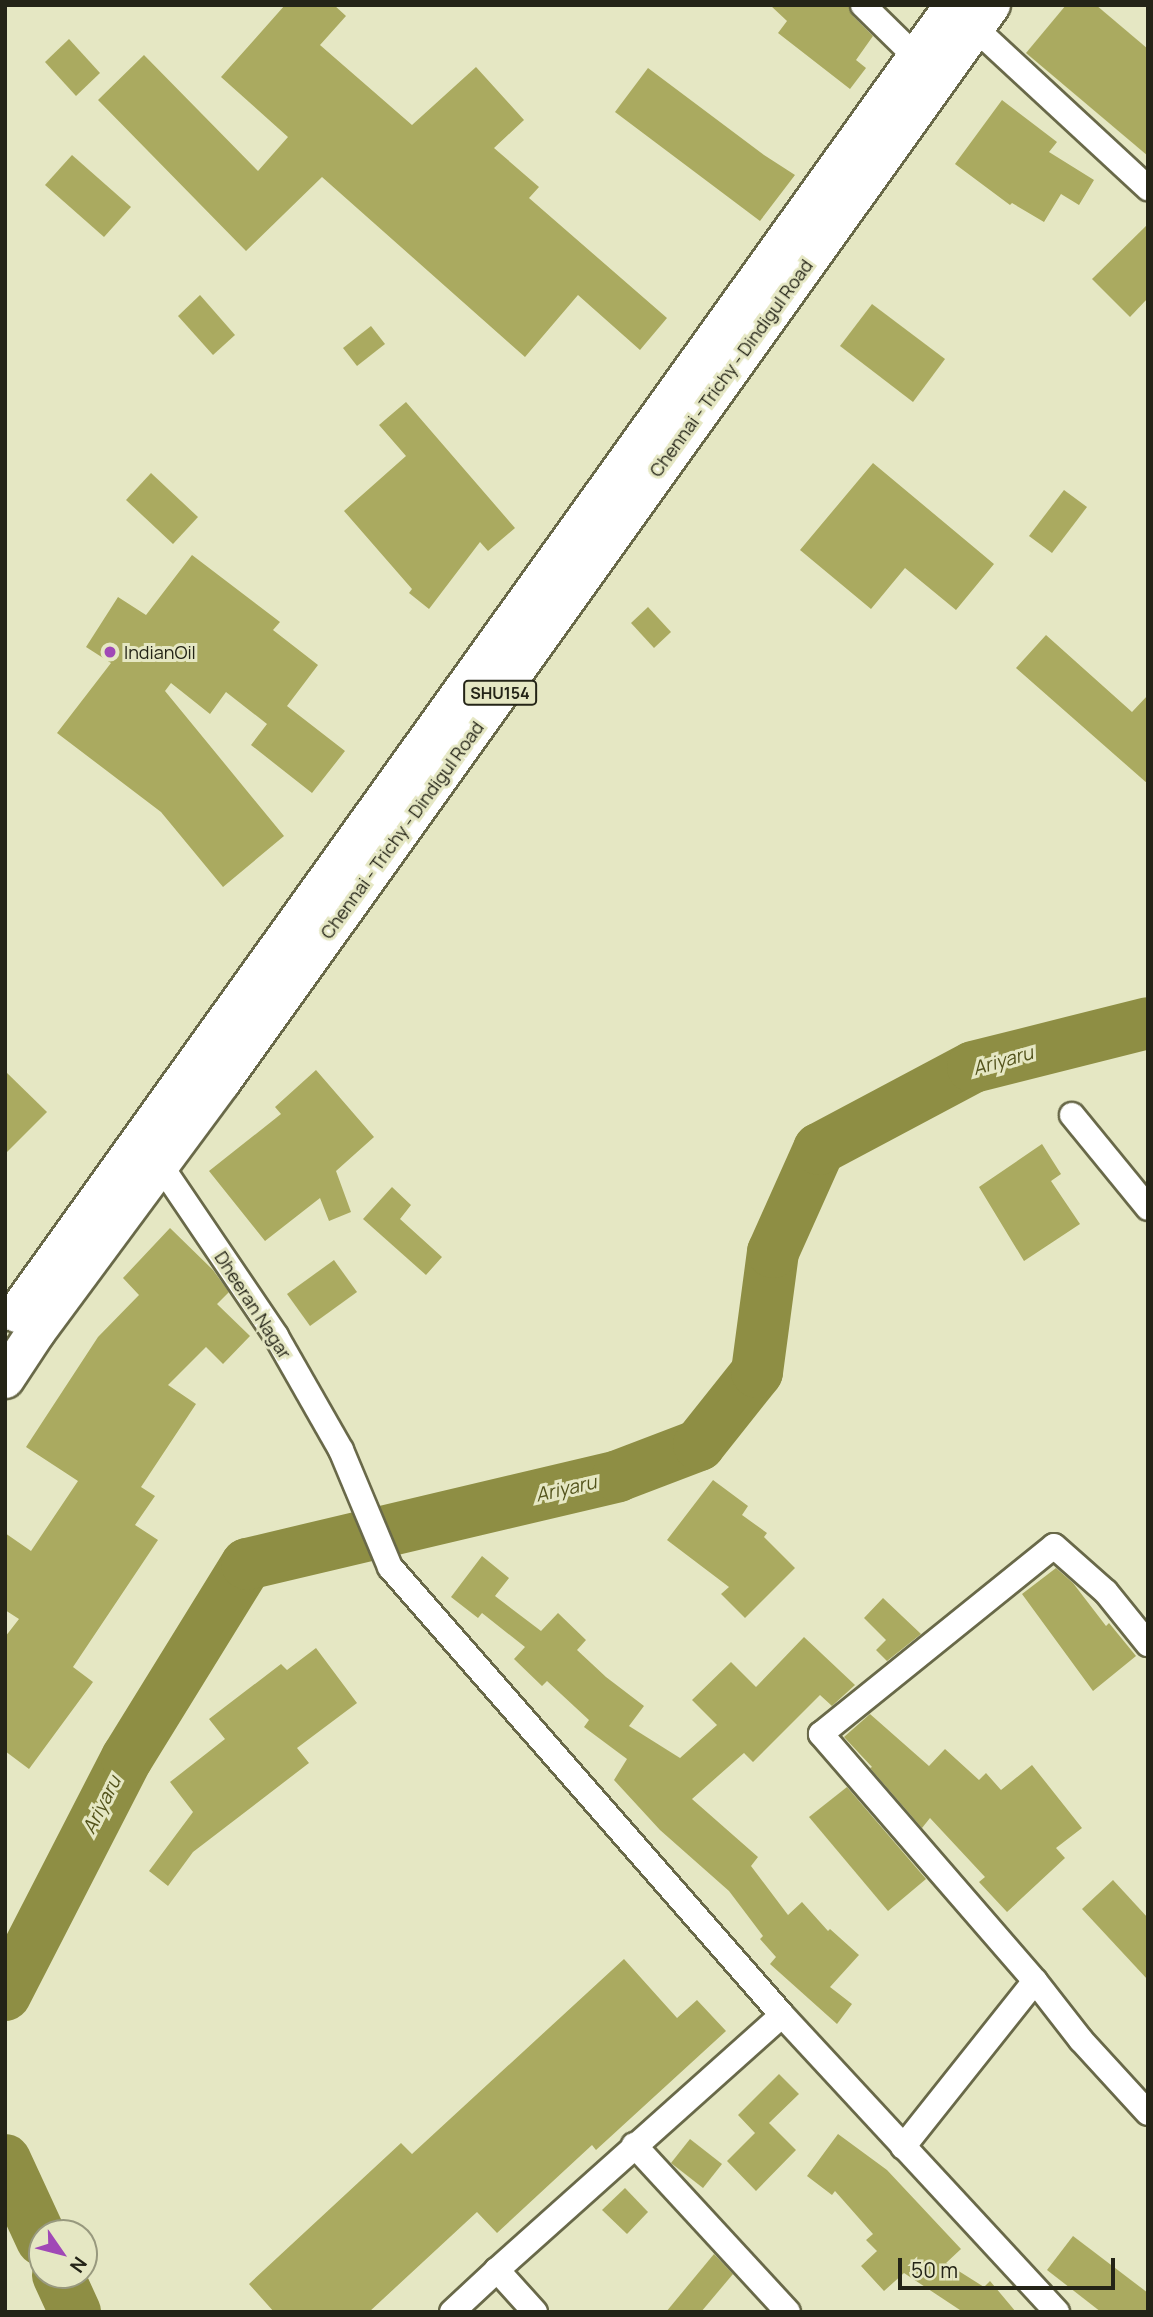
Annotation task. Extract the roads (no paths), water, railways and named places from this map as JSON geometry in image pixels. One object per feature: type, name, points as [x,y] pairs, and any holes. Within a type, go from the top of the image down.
[{"type":"highway","name":"Chennai - Trichy - Dindigul Road","points":[[5,1379],[148,1154],[917,58],[973,13]]},
{"type":"highway","name":"Chennai - Trichy - Dindigul Road","points":[[5,1329],[374,870],[973,13]]},
{"type":"street","points":[[863,5],[917,58]]},
{"type":"street","points":[[973,13],[1148,188]]},
{"type":"street","points":[[1072,1115],[1148,1208]]},
{"type":"street","name":"Dheeran Nagar","points":[[148,1154],[276,1336],[341,1450],[390,1567],[782,2015],[1057,2312]]},
{"type":"street","points":[[1148,1644],[1106,1592],[1054,1546],[821,1734],[1035,1981],[1081,2040],[1148,2113]]},
{"type":"street","points":[[903,2147],[1035,1981]]},
{"type":"street","points":[[452,2312],[634,2145],[782,2015]]},
{"type":"street","points":[[634,2145],[788,2312]]},
{"type":"street","points":[[497,2270],[535,2312]]},
{"type":"waterway","name":"Ariyaru","points":[[5,1995],[127,1758],[247,1564],[618,1476],[699,1445],[757,1372],[773,1252],[819,1149],[973,1067],[1148,1023]]},
{"type":"waterway","name":"Ariyaru","points":[[5,2160],[32,2219]]},
{"type":"waterway","name":"Ariyaru","points":[[64,2289],[75,2312]]},
{"type":"place","name":"IndianOil","points":[[110,652]]}]
